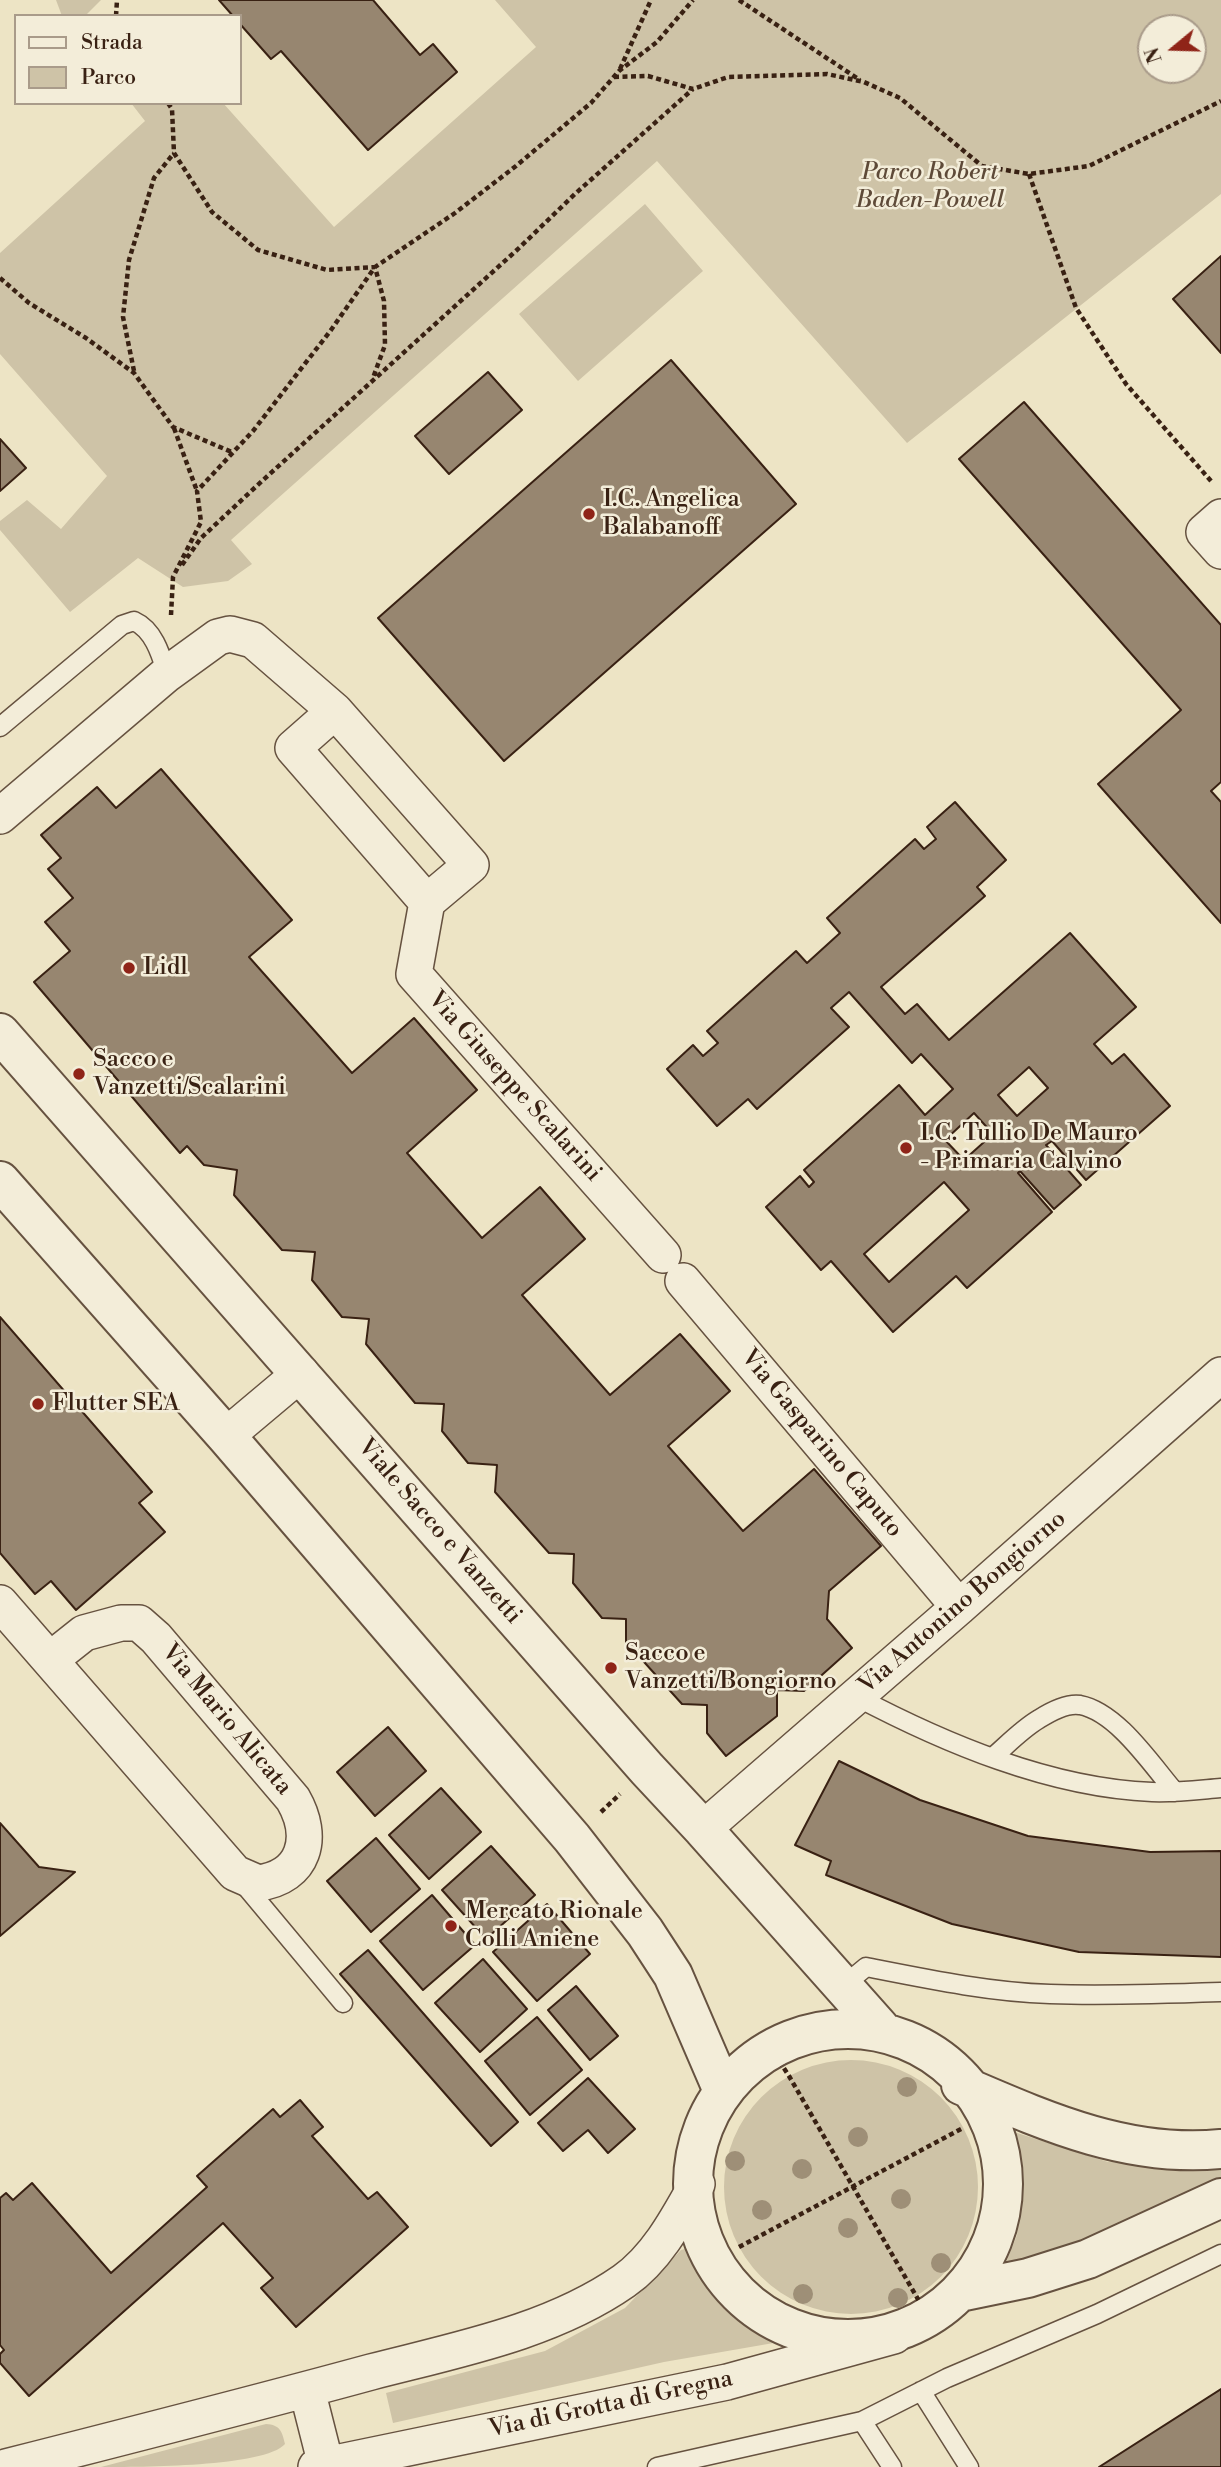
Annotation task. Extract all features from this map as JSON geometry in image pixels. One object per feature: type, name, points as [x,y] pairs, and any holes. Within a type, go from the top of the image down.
[{"type":"street","points":[[1221,517],[1204,532],[1221,551]]},
{"type":"street","points":[[3,809],[167,674],[218,637],[241,635],[263,648],[335,711],[471,865],[427,902],[293,748],[335,711]]},
{"type":"street","name":"Via Giuseppe Scalarini","points":[[427,902],[414,974],[673,1268]]},
{"type":"street","name":"Viale Sacco e Vanzetti","points":[[0,1033],[647,1769],[880,2028]]},
{"type":"street","points":[[0,1181],[226,1436],[572,1838],[645,1932],[673,1975],[723,2091]]},
{"type":"street","name":"Via Gasparino Caputo","points":[[673,1268],[959,1607]]},
{"type":"street","points":[[226,1436],[301,1373]]},
{"type":"street","name":"Via Antonino Bongiorno","points":[[703,1829],[1221,1376]]},
{"type":"street","name":"Via Mario Alicata","points":[[0,1603],[235,1872],[258,1883],[281,1877],[294,1866],[300,1857],[306,1833],[303,1819],[286,1788],[156,1638],[139,1623],[121,1623],[84,1633],[50,1660]]},
{"type":"street","name":"Via di Grotta di Gregna","points":[[307,2390],[321,2466],[714,2385],[793,2365],[894,2336],[930,2320],[952,2305],[965,2291],[993,2242],[1000,2214],[1000,2159],[992,2133],[981,2110],[961,2085],[913,2042],[880,2028],[858,2024],[819,2026],[797,2031],[769,2047],[748,2063],[723,2091],[703,2134],[697,2184],[701,2222],[718,2267],[735,2291],[758,2313],[781,2327],[809,2338],[837,2342],[894,2336]]},
{"type":"street","name":"Via di Grotta di Gregna","points":[[961,2085],[1047,2121],[1116,2143],[1158,2149],[1221,2149]]},
{"type":"street","name":"Via di Grotta di Gregna","points":[[6,2467],[307,2390],[496,2338],[552,2318],[591,2300],[639,2270],[665,2236],[697,2184]]},
{"type":"street","name":"Via di Grotta di Gregna","points":[[965,2291],[1028,2278],[1088,2259],[1221,2198]]},
{"type":"lane","points":[[0,727],[122,625],[134,621],[141,624],[159,651],[167,674]]},
{"type":"lane","points":[[855,1696],[899,1719],[1019,1766],[1130,1790],[1175,1792],[1221,1788]]},
{"type":"lane","points":[[992,1757],[1037,1720],[1063,1708],[1077,1705],[1106,1717],[1120,1728],[1175,1792]]},
{"type":"lane","points":[[225,1862],[344,2003]]},
{"type":"lane","points":[[843,1986],[866,1967],[961,1984],[1048,1994],[1131,1996],[1221,1992]]},
{"type":"lane","points":[[657,2467],[862,2421],[921,2391],[1097,2314],[1221,2254]]},
{"type":"lane","points":[[921,2391],[969,2467]]},
{"type":"lane","points":[[862,2421],[891,2467]]},
{"type":"path","points":[[619,71],[651,0]]},
{"type":"path","points":[[197,491],[234,453],[331,330],[375,267],[455,213],[516,166],[591,103],[619,71],[657,42],[693,0]]},
{"type":"path","points":[[739,0],[864,82],[900,98],[982,166],[1029,174],[1089,166],[1221,101]]},
{"type":"path","points":[[173,577],[201,538],[372,379],[693,89],[728,76],[827,74],[864,82]]},
{"type":"path","points":[[614,77],[648,76],[693,89]]},
{"type":"path","points":[[169,105],[172,108],[174,153],[212,212],[258,250],[327,271],[375,267]]},
{"type":"path","points":[[134,373],[123,317],[129,260],[154,177],[174,153]]},
{"type":"path","points":[[1029,174],[1076,308],[1126,384],[1212,483]]},
{"type":"path","points":[[372,379],[385,345],[384,301],[375,267]]},
{"type":"path","points":[[0,278],[29,303],[86,338],[134,373],[173,427],[197,491],[201,522],[173,577],[167,674]]},
{"type":"path","points":[[173,427],[234,453]]},
{"type":"path","points":[[599,1814],[626,1788]]},
{"type":"path","points":[[769,2047],[930,2320]]},
{"type":"path","points":[[739,2247],[963,2128]]},
{"type":"green space","points":[[56,0],[101,0],[87,14],[61,14]]},
{"type":"green space","name":"Parco Robert Baden-Powell","points":[[495,0],[1221,0],[1221,194],[907,443],[657,161],[231,540],[252,564],[228,581],[183,587],[138,558],[70,612],[0,530],[0,521],[27,500],[61,529],[107,476],[0,354],[0,253],[145,121],[133,105],[225,105],[334,227],[536,47]]},
{"type":"green space","points":[[645,204],[703,271],[578,381],[519,314]]},
{"type":"green space","points":[[851,2060],[900,2070],[922,2081],[941,2097],[957,2116],[968,2138],[978,2187],[968,2236],[957,2258],[941,2277],[922,2293],[900,2304],[851,2314],[802,2304],[780,2293],[761,2277],[745,2258],[734,2236],[724,2187],[734,2138],[745,2116],[761,2097],[780,2081],[802,2070]]},
{"type":"green space","points":[[1011,2131],[1108,2162],[1221,2166],[1221,2184],[1001,2275],[1017,2235],[1023,2190]]},
{"type":"green space","points":[[689,2248],[704,2274],[724,2296],[785,2341],[664,2362],[393,2423],[386,2393],[545,2351],[625,2308],[681,2250]]},
{"type":"green space","points":[[266,2424],[280,2430],[285,2444],[273,2452],[200,2464],[101,2467]]},
{"type":"building","points":[[219,0],[373,0],[420,55],[433,44],[457,72],[368,150],[281,51],[271,59],[242,26],[242,14],[231,14]]},
{"type":"building","points":[[1221,256],[1221,353],[1173,299]]},
{"type":"building","points":[[671,360],[796,504],[504,761],[378,618]]},
{"type":"building","points":[[488,372],[522,410],[449,474],[415,436]]},
{"type":"building","points":[[1024,402],[1221,625],[1221,782],[1211,791],[1221,802],[1221,923],[1098,784],[1181,710],[959,459]]},
{"type":"building","points":[[0,439],[26,468],[0,491]]},
{"type":"building","points":[[161,769],[292,920],[249,957],[352,1073],[414,1018],[477,1090],[407,1153],[482,1238],[540,1187],[585,1239],[522,1295],[610,1395],[680,1334],[730,1391],[668,1446],[743,1531],[814,1469],[881,1546],[829,1591],[827,1619],[852,1648],[804,1691],[777,1690],[777,1716],[726,1756],[707,1733],[707,1705],[682,1704],[626,1642],[626,1619],[602,1618],[573,1583],[574,1554],[549,1553],[495,1492],[497,1465],[468,1463],[442,1431],[444,1404],[415,1403],[366,1344],[369,1319],[342,1317],[312,1280],[315,1252],[282,1250],[234,1195],[237,1170],[204,1165],[187,1146],[180,1153],[34,982],[70,951],[45,922],[73,898],[48,869],[61,858],[41,835],[97,787],[116,808]]},
{"type":"building","points":[[955,802],[1006,860],[977,887],[985,896],[881,987],[905,1014],[917,1004],[949,1040],[1070,933],[1136,1007],[1094,1044],[1112,1064],[1124,1054],[1170,1106],[1086,1180],[1052,1141],[1046,1145],[1081,1185],[1054,1209],[1020,1171],[1018,1173],[1052,1212],[967,1288],[956,1276],[893,1332],[831,1261],[821,1270],[766,1207],[800,1176],[809,1187],[814,1182],[804,1170],[899,1085],[925,1115],[953,1089],[921,1054],[912,1063],[849,992],[831,1008],[849,1027],[757,1109],[748,1099],[717,1126],[667,1069],[693,1045],[703,1056],[718,1043],[707,1031],[796,951],[807,963],[840,933],[827,918],[915,839],[924,849],[936,839],[927,827]],"holes":[[[1029,1067],[1048,1088],[1017,1116],[998,1095]],[[974,1113],[993,1134],[964,1160],[945,1140]],[[944,1182],[969,1210],[889,1282],[864,1254]]]},
{"type":"building","name":"Flutter SEA","points":[[0,1317],[152,1492],[139,1503],[165,1532],[76,1610],[51,1581],[35,1594],[0,1553]]},
{"type":"building","points":[[388,1727],[426,1771],[375,1816],[337,1772]]},
{"type":"building","points":[[839,1761],[920,1800],[1028,1836],[1150,1852],[1221,1851],[1221,1957],[1079,1952],[952,1924],[826,1875],[831,1861],[795,1845]]},
{"type":"building","points":[[441,1788],[481,1832],[429,1879],[389,1835]]},
{"type":"building","points":[[0,1823],[39,1867],[75,1872],[0,1936]]},
{"type":"building","points":[[376,1838],[420,1889],[371,1932],[327,1881]]},
{"type":"building","points":[[491,1846],[535,1895],[486,1939],[442,1890]]},
{"type":"building","points":[[432,1895],[475,1945],[423,1990],[380,1941]]},
{"type":"building","points":[[547,1904],[590,1954],[537,2001],[493,1952]]},
{"type":"building","points":[[368,1950],[518,2122],[491,2146],[340,1974]]},
{"type":"building","points":[[483,1959],[527,2009],[480,2052],[435,2003]]},
{"type":"building","points":[[576,1986],[618,2036],[590,2060],[548,2010]]},
{"type":"building","points":[[537,2017],[582,2070],[530,2115],[485,2061]]},
{"type":"building","points":[[588,2078],[635,2129],[608,2153],[588,2130],[563,2151],[538,2123]]},
{"type":"building","points":[[300,2100],[323,2127],[312,2136],[368,2199],[377,2192],[408,2227],[296,2327],[261,2288],[273,2278],[223,2223],[29,2396],[0,2363],[0,2354],[4,2350],[0,2345],[0,2198],[6,2193],[13,2200],[32,2183],[111,2273],[207,2187],[197,2176],[273,2109],[280,2117]]},
{"type":"building","points":[[1221,2389],[1221,2467],[1099,2467]]},
{"type":"place","name":"I.C. Angelica Balabanoff","points":[[589,514]]},
{"type":"place","name":"Lidl","points":[[129,968]]},
{"type":"place","name":"Sacco e Vanzetti/Scalarini","points":[[79,1074]]},
{"type":"place","name":"I.C. Tullio De Mauro - Primaria Calvino","points":[[906,1148]]},
{"type":"place","name":"Flutter SEA","points":[[38,1404]]},
{"type":"place","name":"Sacco e Vanzetti/Bongiorno","points":[[611,1668]]},
{"type":"place","name":"Mercato Rionale Colli Aniene","points":[[451,1926]]}]
